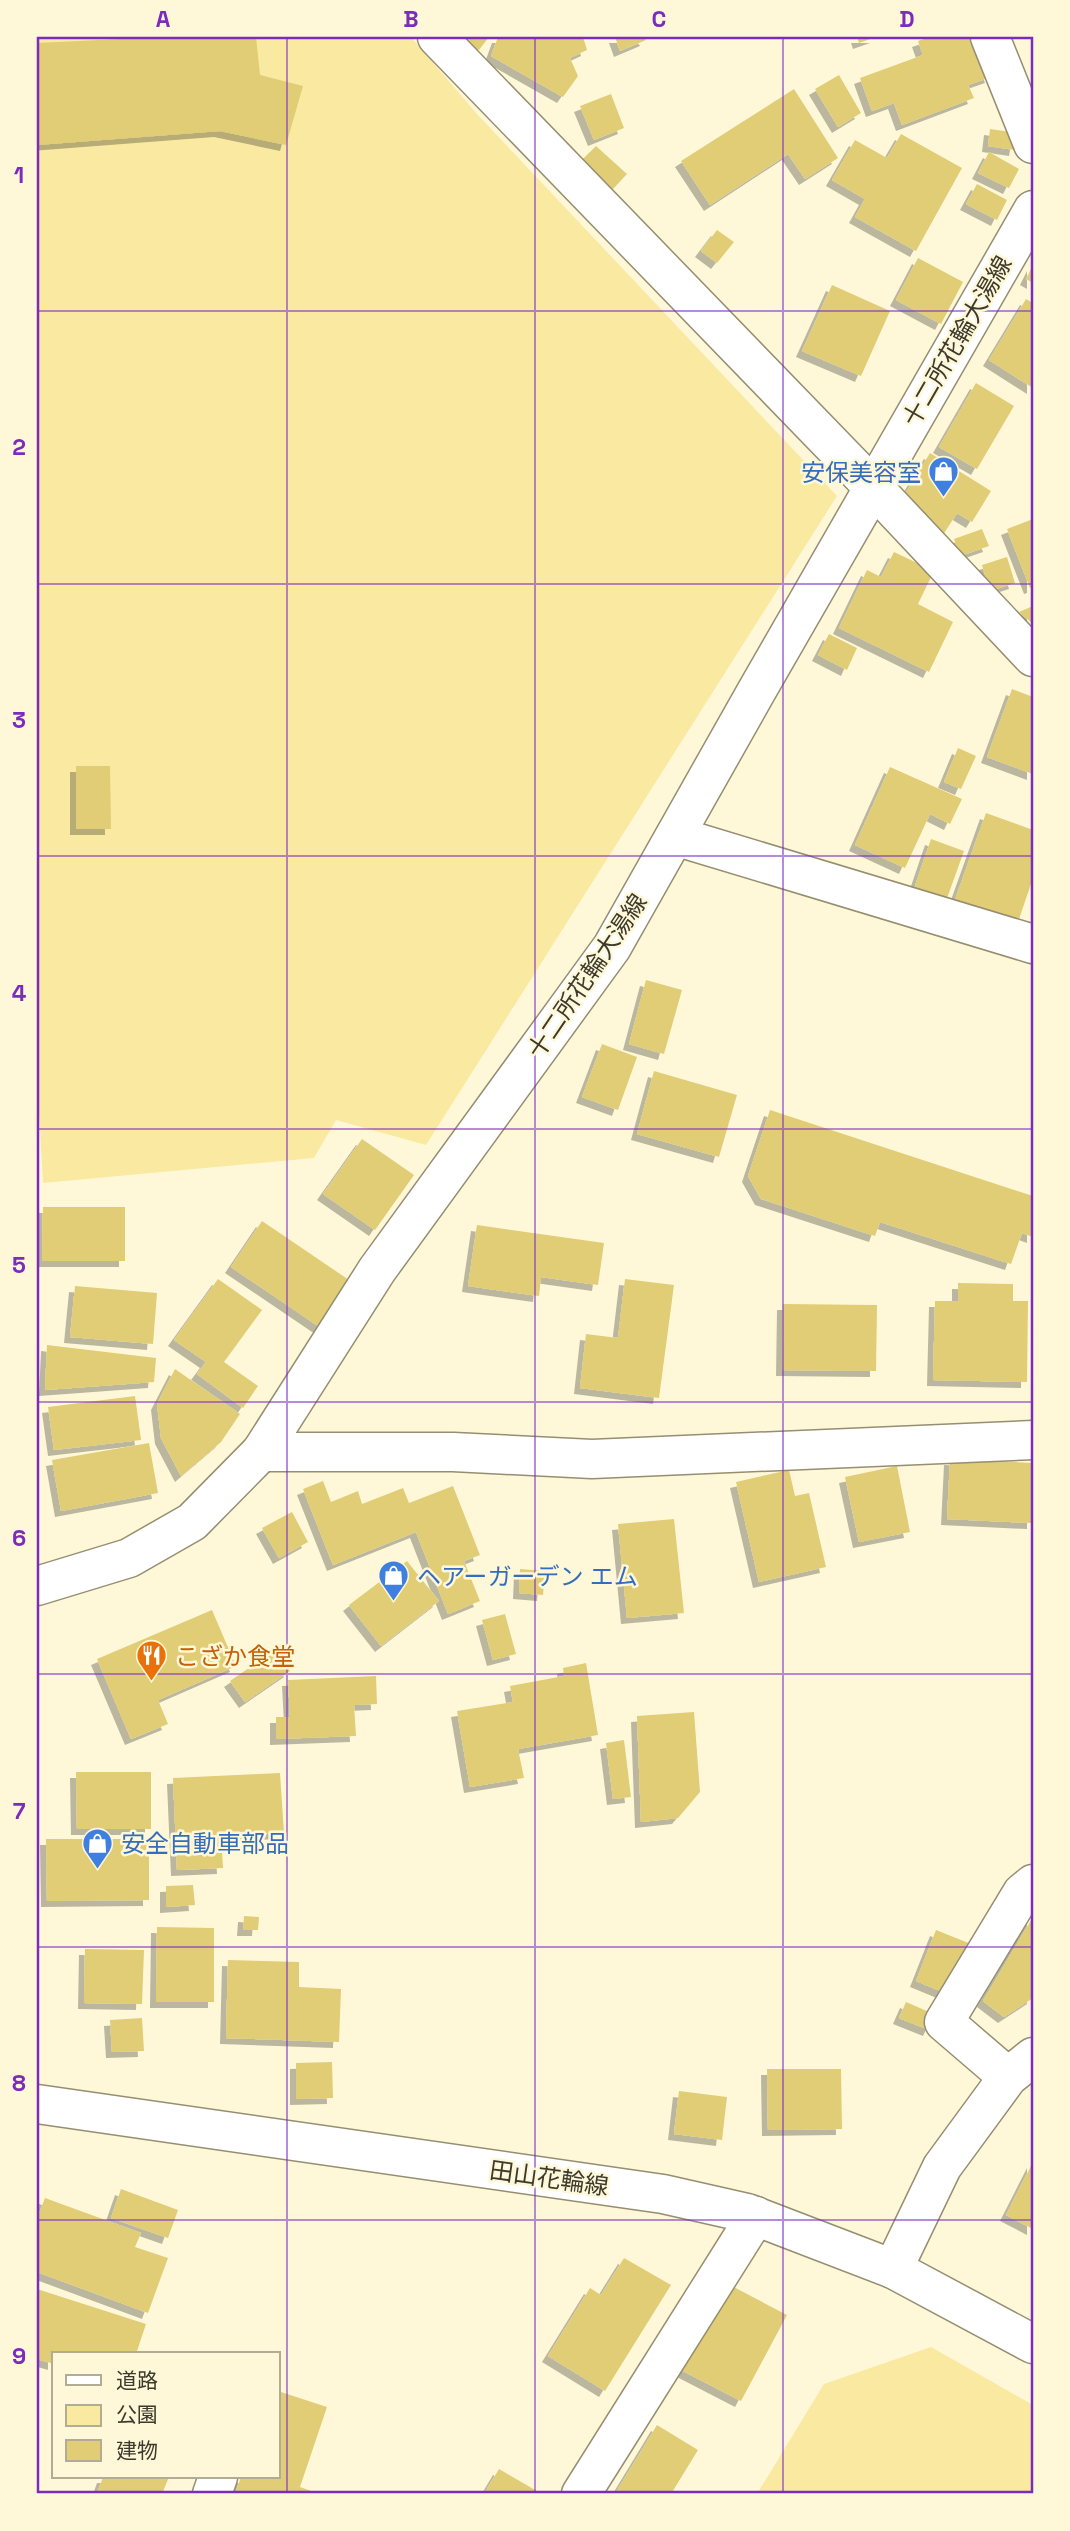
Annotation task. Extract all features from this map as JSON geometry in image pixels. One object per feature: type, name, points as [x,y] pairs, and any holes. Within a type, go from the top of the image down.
[{"type":"street","points":[[437,37],[873,487],[1033,657]]},
{"type":"street","points":[[990,37],[1033,144]]},
{"type":"street","name":"十二所花輪大湯線","points":[[37,1586],[129,1558],[192,1522],[261,1452],[377,1270],[483,1128],[612,947],[1033,210]]},
{"type":"street","points":[[675,836],[1033,944]]},
{"type":"street","points":[[261,1452],[453,1452],[592,1459],[1033,1440]]},
{"type":"street","points":[[893,2269],[942,2167],[1021,2067],[944,2022],[1022,1894],[1033,1884]]},
{"type":"street","name":"田山花輪線","points":[[37,2104],[663,2194],[756,2216],[893,2269],[1033,2344]]},
{"type":"street","points":[[581,2494],[756,2216]]},
{"type":"green space","points":[[37,37],[411,37],[477,114],[837,496],[426,1145],[336,1120],[314,1158],[43,1183],[37,1077]]},
{"type":"green space","points":[[931,2347],[1033,2405],[1033,2494],[757,2494],[824,2384]]},
{"type":"building","points":[[162,37],[256,37],[260,75],[303,86],[286,145],[220,131],[37,145],[37,43]]},
{"type":"building","points":[[489,37],[479,50],[462,38]]},
{"type":"building","points":[[498,37],[583,37],[587,50],[570,58],[578,76],[563,97],[491,56]]},
{"type":"building","points":[[615,37],[644,37],[646,40],[620,51]]},
{"type":"building","points":[[857,37],[876,37],[859,43]]},
{"type":"building","points":[[930,37],[976,37],[991,77],[968,85],[974,98],[902,125],[894,103],[872,111],[860,78],[923,55],[918,41]]},
{"type":"building","points":[[839,75],[861,113],[838,127],[815,89]]},
{"type":"building","points":[[794,89],[838,158],[805,179],[788,154],[710,205],[681,161]]},
{"type":"building","points":[[611,94],[624,128],[594,140],[580,106]]},
{"type":"building","points":[[990,129],[1018,133],[1015,150],[988,146]]},
{"type":"building","points":[[901,134],[962,168],[916,251],[855,217],[865,199],[832,180],[855,140],[887,158]]},
{"type":"building","points":[[596,146],[627,174],[613,189],[582,160]]},
{"type":"building","points":[[989,152],[1019,169],[1009,188],[978,173]]},
{"type":"building","points":[[977,184],[1007,200],[997,220],[966,204]]},
{"type":"building","points":[[717,230],[734,242],[717,263],[701,251]]},
{"type":"building","points":[[918,258],[963,282],[941,324],[896,300]]},
{"type":"building","points":[[1033,265],[1033,283],[1026,279]]},
{"type":"building","points":[[832,285],[890,311],[861,376],[802,351]]},
{"type":"building","points":[[1026,299],[1033,303],[1033,388],[989,360]]},
{"type":"building","points":[[976,383],[1014,406],[977,469],[939,447]]},
{"type":"building","name":"安保美容室","points":[[930,453],[991,491],[972,522],[957,513],[943,535],[897,507]]},
{"type":"building","points":[[1033,519],[1033,587],[1030,588],[1007,529]]},
{"type":"building","points":[[982,529],[989,546],[960,556],[954,539]]},
{"type":"building","points":[[894,552],[934,571],[918,604],[953,622],[929,672],[839,628],[867,570],[881,577]]},
{"type":"building","points":[[1007,557],[1015,583],[990,591],[982,565]]},
{"type":"building","points":[[1033,606],[1033,624],[1019,612]]},
{"type":"building","points":[[829,634],[857,648],[847,670],[818,655]]},
{"type":"building","points":[[1012,689],[1033,697],[1033,774],[987,757]]},
{"type":"building","points":[[958,748],[976,756],[961,789],[944,782]]},
{"type":"building","points":[[76,766],[110,766],[111,829],[76,829]]},
{"type":"building","points":[[890,767],[962,799],[950,824],[930,814],[905,868],[855,845]]},
{"type":"building","points":[[986,813],[1033,830],[1033,878],[1015,931],[952,908]]},
{"type":"building","points":[[931,839],[964,851],[946,901],[914,889]]},
{"type":"building","points":[[646,980],[682,990],[664,1054],[629,1044]]},
{"type":"building","points":[[602,1044],[637,1057],[618,1110],[582,1097]]},
{"type":"building","points":[[654,1071],[737,1095],[719,1157],[637,1134]]},
{"type":"building","points":[[770,1110],[1033,1196],[1033,1237],[1022,1233],[1011,1264],[880,1222],[875,1236],[761,1199],[748,1176]]},
{"type":"building","points":[[362,1139],[414,1175],[375,1230],[323,1194]]},
{"type":"building","points":[[43,1207],[125,1207],[125,1261],[42,1261]]},
{"type":"building","points":[[262,1221],[352,1282],[321,1328],[231,1267]]},
{"type":"building","points":[[477,1225],[604,1243],[598,1285],[541,1277],[539,1296],[468,1286]]},
{"type":"building","points":[[218,1279],[262,1310],[224,1362],[258,1386],[243,1408],[197,1374],[206,1362],[174,1340]]},
{"type":"building","points":[[625,1279],[674,1285],[659,1398],[580,1388],[586,1334],[618,1338]]},
{"type":"building","points":[[958,1283],[1013,1284],[1013,1301],[1028,1301],[1027,1382],[933,1380],[935,1301],[958,1301]]},
{"type":"building","points":[[75,1286],[157,1293],[153,1344],[70,1337]]},
{"type":"building","points":[[783,1304],[877,1305],[876,1371],[782,1370]]},
{"type":"building","points":[[47,1345],[156,1358],[154,1382],[45,1390]]},
{"type":"building","points":[[175,1369],[240,1414],[221,1442],[181,1476],[161,1438],[157,1404]]},
{"type":"building","points":[[135,1396],[141,1440],[54,1450],[48,1407]]},
{"type":"building","points":[[149,1443],[158,1493],[61,1511],[52,1460]]},
{"type":"building","points":[[950,1459],[1033,1463],[1033,1523],[947,1519]]},
{"type":"building","points":[[897,1466],[910,1532],[859,1542],[845,1477]]},
{"type":"building","points":[[789,1470],[795,1496],[809,1493],[826,1567],[759,1582],[736,1482]]},
{"type":"building","points":[[323,1481],[331,1502],[358,1491],[362,1504],[403,1488],[409,1503],[453,1486],[480,1555],[464,1561],[480,1601],[448,1614],[416,1532],[333,1565],[303,1489]]},
{"type":"building","points":[[292,1512],[308,1542],[279,1558],[262,1528]]},
{"type":"building","points":[[674,1519],[684,1613],[627,1618],[618,1524]]},
{"type":"building","name":"ヘアーガーデン エム","points":[[407,1561],[439,1601],[381,1646],[349,1605]]},
{"type":"building","points":[[520,1569],[545,1571],[543,1595],[519,1593]]},
{"type":"building","name":"こざか食堂","points":[[212,1610],[236,1666],[158,1700],[168,1724],[131,1739],[97,1659]]},
{"type":"building","points":[[505,1614],[516,1654],[493,1660],[482,1620]]},
{"type":"building","points":[[275,1650],[290,1671],[245,1702],[230,1681]]},
{"type":"building","points":[[586,1663],[598,1735],[518,1749],[524,1778],[470,1787],[457,1711],[513,1702],[510,1686],[564,1676],[563,1668]]},
{"type":"building","points":[[376,1676],[377,1704],[354,1705],[356,1736],[276,1739],[276,1717],[290,1717],[288,1680]]},
{"type":"building","points":[[694,1712],[700,1792],[678,1818],[641,1822],[637,1716]]},
{"type":"building","points":[[624,1740],[631,1797],[613,1799],[606,1743]]},
{"type":"building","points":[[76,1772],[151,1772],[151,1829],[77,1829]]},
{"type":"building","points":[[280,1773],[284,1833],[221,1836],[223,1868],[177,1870],[173,1778]]},
{"type":"building","name":"安全自動車部品","points":[[46,1839],[149,1839],[149,1900],[47,1901]]},
{"type":"building","points":[[193,1885],[195,1905],[166,1907],[166,1886]]},
{"type":"building","points":[[244,1916],[259,1917],[258,1930],[243,1930]]},
{"type":"building","points":[[1033,1917],[1033,1998],[1004,2017],[983,2001]]},
{"type":"building","points":[[157,1927],[214,1928],[214,2002],[156,2002]]},
{"type":"building","points":[[936,1930],[971,1944],[950,1995],[916,1981]]},
{"type":"building","points":[[85,1949],[144,1950],[142,2004],[84,2003]]},
{"type":"building","points":[[228,1960],[299,1962],[299,1987],[341,1989],[339,2042],[226,2038]]},
{"type":"building","points":[[906,2002],[936,2015],[929,2030],[899,2018]]},
{"type":"building","points":[[142,2018],[144,2051],[112,2052],[110,2020]]},
{"type":"building","points":[[332,2062],[333,2098],[296,2099],[296,2063]]},
{"type":"building","points":[[767,2069],[841,2069],[842,2129],[768,2130]]},
{"type":"building","points":[[679,2091],[727,2097],[722,2140],[674,2134]]},
{"type":"building","points":[[1033,2162],[1033,2229],[1006,2215]]},
{"type":"building","points":[[121,2189],[178,2210],[168,2238],[111,2218]]},
{"type":"building","points":[[45,2198],[141,2233],[135,2247],[168,2258],[148,2313],[37,2272],[37,2219]]},
{"type":"building","points":[[624,2258],[671,2285],[605,2391],[548,2356],[590,2288],[601,2295]]},
{"type":"building","points":[[726,2283],[787,2315],[741,2401],[681,2370]]},
{"type":"building","points":[[37,2289],[146,2324],[137,2352],[52,2352],[52,2363],[37,2359]]},
{"type":"building","points":[[280,2392],[327,2407],[300,2487],[320,2494],[235,2494],[241,2478],[280,2478]]},
{"type":"building","points":[[657,2425],[698,2450],[671,2494],[615,2494]]},
{"type":"building","points":[[499,2469],[542,2494],[484,2494]]},
{"type":"building","points":[[103,2478],[169,2478],[162,2494],[97,2494]]},
{"type":"place","name":"安保美容室","points":[[944,499]]},
{"type":"place","name":"ヘアーガーデン エム","points":[[394,1603]]},
{"type":"place","name":"こざか食堂","points":[[152,1683]]},
{"type":"place","name":"安全自動車部品","points":[[98,1870]]}]
